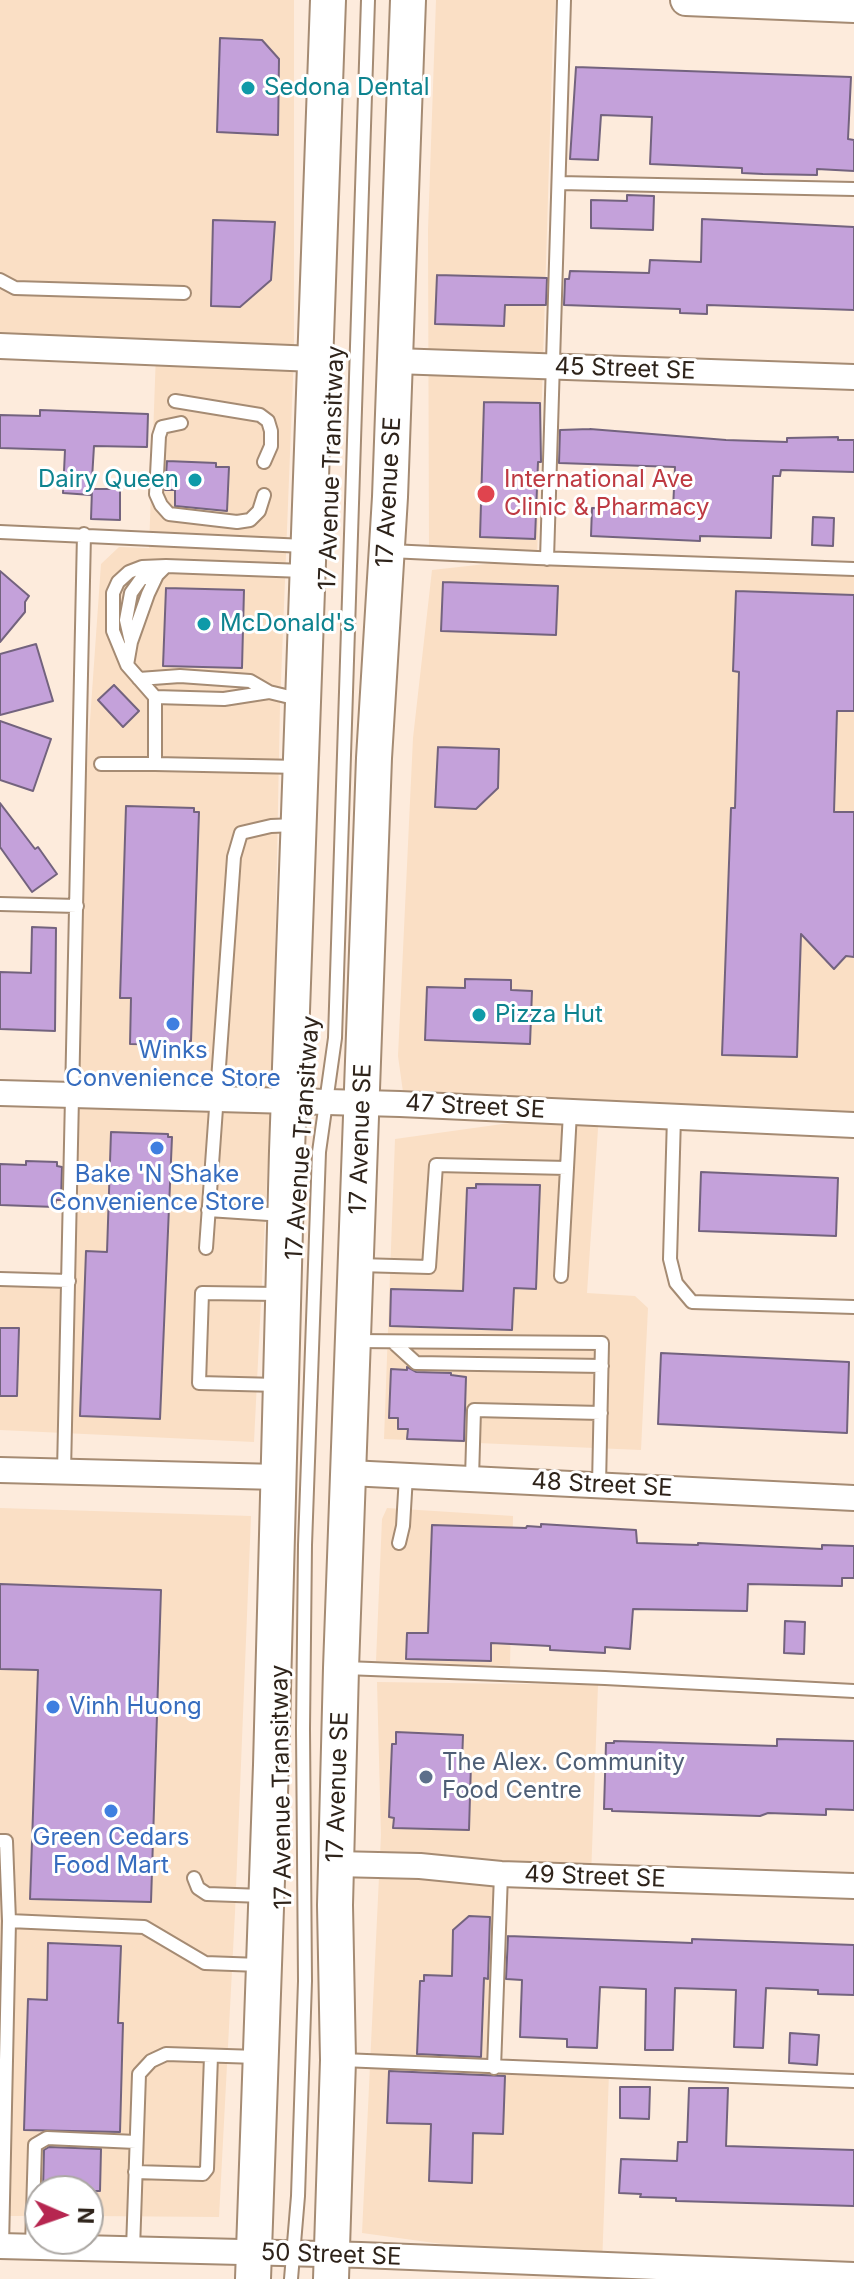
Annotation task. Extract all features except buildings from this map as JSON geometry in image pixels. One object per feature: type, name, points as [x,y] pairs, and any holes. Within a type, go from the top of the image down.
[{"type":"main road","points":[[253,2266],[282,1294],[328,0]]},
{"type":"main road","name":"17 Avenue SE","points":[[331,2267],[338,2060],[336,1864],[341,1668],[377,704],[387,550],[408,0]]},
{"type":"street","points":[[686,0],[854,7]]},
{"type":"street","points":[[0,346],[315,359]]},
{"type":"street","name":"45 Street SE","points":[[395,361],[854,377]]},
{"type":"street","name":"47 Street SE","points":[[0,1093],[362,1103],[854,1125]]},
{"type":"street","points":[[0,1470],[278,1477]]},
{"type":"street","name":"48 Street SE","points":[[349,1473],[854,1498]]},
{"type":"street","name":"49 Street SE","points":[[336,1864],[420,1866],[501,1874],[854,1886]]},
{"type":"street","name":"50 Street SE","points":[[1,2246],[24,2247]]},
{"type":"street","name":"50 Street SE","points":[[104,2248],[133,2249],[253,2266],[293,2254],[331,2267],[854,2275]]},
{"type":"lane","name":"17 Avenue Transitway","points":[[291,2279],[298,2196],[305,1994],[305,1545],[319,1152],[335,1038],[368,0]]},
{"type":"lane","points":[[547,559],[564,0]]},
{"type":"lane","points":[[559,183],[854,189]]},
{"type":"lane","points":[[0,280],[15,288],[184,293]]},
{"type":"lane","points":[[175,401],[260,415],[268,421],[271,431],[271,446],[264,462]]},
{"type":"lane","points":[[181,423],[162,427],[159,436],[156,494],[169,514],[237,522],[250,520],[259,511],[264,495]]},
{"type":"lane","points":[[0,532],[84,534],[308,558]]},
{"type":"lane","points":[[64,1472],[84,534]]},
{"type":"lane","points":[[387,550],[547,559],[854,569]]},
{"type":"lane","points":[[155,764],[155,697],[127,665],[113,631],[113,593],[118,582],[129,572],[142,567],[162,570],[308,558]]},
{"type":"lane","points":[[127,665],[131,642],[162,570]]},
{"type":"lane","points":[[139,679],[180,676],[250,681],[269,692],[303,701]]},
{"type":"lane","points":[[155,697],[224,699],[269,692]]},
{"type":"lane","points":[[101,764],[301,767]]},
{"type":"lane","points":[[206,1248],[234,857],[241,833],[271,826],[299,825]]},
{"type":"lane","points":[[0,904],[77,906]]},
{"type":"lane","points":[[561,1276],[570,1112]]},
{"type":"lane","points":[[674,1117],[670,1259],[676,1283],[692,1302],[854,1307]]},
{"type":"lane","points":[[355,1265],[429,1267],[436,1165],[567,1168]]},
{"type":"lane","points":[[208,1210],[285,1215]]},
{"type":"lane","points":[[0,1279],[69,1281]]},
{"type":"lane","points":[[280,1385],[199,1383],[202,1293],[282,1294]]},
{"type":"lane","points":[[353,1341],[602,1343],[599,1485]]},
{"type":"lane","points":[[393,1342],[416,1363],[602,1366]]},
{"type":"lane","points":[[472,1478],[474,1410],[601,1413]]},
{"type":"lane","points":[[399,1543],[406,1476]]},
{"type":"lane","points":[[341,1668],[854,1691]]},
{"type":"lane","points":[[0,1841],[6,1841],[9,1921],[1,2246]]},
{"type":"lane","points":[[494,2068],[501,1874]]},
{"type":"lane","points":[[194,1878],[198,1888],[207,1894],[266,1896]]},
{"type":"lane","points":[[9,1921],[144,1927],[205,1963],[264,1965]]},
{"type":"lane","points":[[133,2249],[139,2074],[151,2061],[166,2054],[260,2057]]},
{"type":"lane","points":[[135,2172],[203,2174],[207,2169],[211,2056]]},
{"type":"lane","points":[[338,2060],[854,2081]]},
{"type":"lane","points":[[34,2175],[35,2145],[47,2138],[136,2142]]},
{"type":"shaded area","points":[[0,0],[294,0],[294,353],[280,706],[273,1059],[254,1442],[0,1430],[0,1279],[69,1281],[77,906],[101,564],[119,547],[149,548],[156,353],[0,346]]},
{"type":"shaded area","points":[[436,0],[556,0],[537,558],[854,569],[854,1125],[599,1114],[587,1293],[635,1296],[648,1308],[641,1450],[384,1439],[395,1139],[581,1113],[403,1092],[398,1056],[413,738],[432,570],[531,559],[429,549],[428,230]]},
{"type":"shaded area","points":[[0,1508],[251,1516],[219,2217],[104,2216],[104,2175],[24,2175],[24,2216],[0,2216]]},
{"type":"shaded area","points":[[387,1508],[513,1516],[510,1666],[376,1661],[382,1519]]},
{"type":"shaded area","points":[[377,1682],[598,1685],[591,1877],[501,1874],[494,2067],[609,2073],[602,2266],[362,2233],[381,1835]]},
{"type":"place","name":"Sedona Dental","points":[[248,88]]},
{"type":"place","name":"Dairy Queen","points":[[195,480]]},
{"type":"place","name":"International Ave Clinic & Pharmacy","points":[[486,494]]},
{"type":"place","name":"McDonald's","points":[[204,624]]},
{"type":"place","name":"Pizza Hut","points":[[479,1015]]},
{"type":"place","name":"Winks Convenience Store","points":[[173,1024]]},
{"type":"place","name":"Bake 'N Shake Convenience Store","points":[[157,1148]]},
{"type":"place","name":"Vinh Huong","points":[[53,1707]]},
{"type":"place","name":"The Alex. Community Food Centre","points":[[426,1777]]},
{"type":"place","name":"Green Cedars Food Mart","points":[[111,1811]]}]
